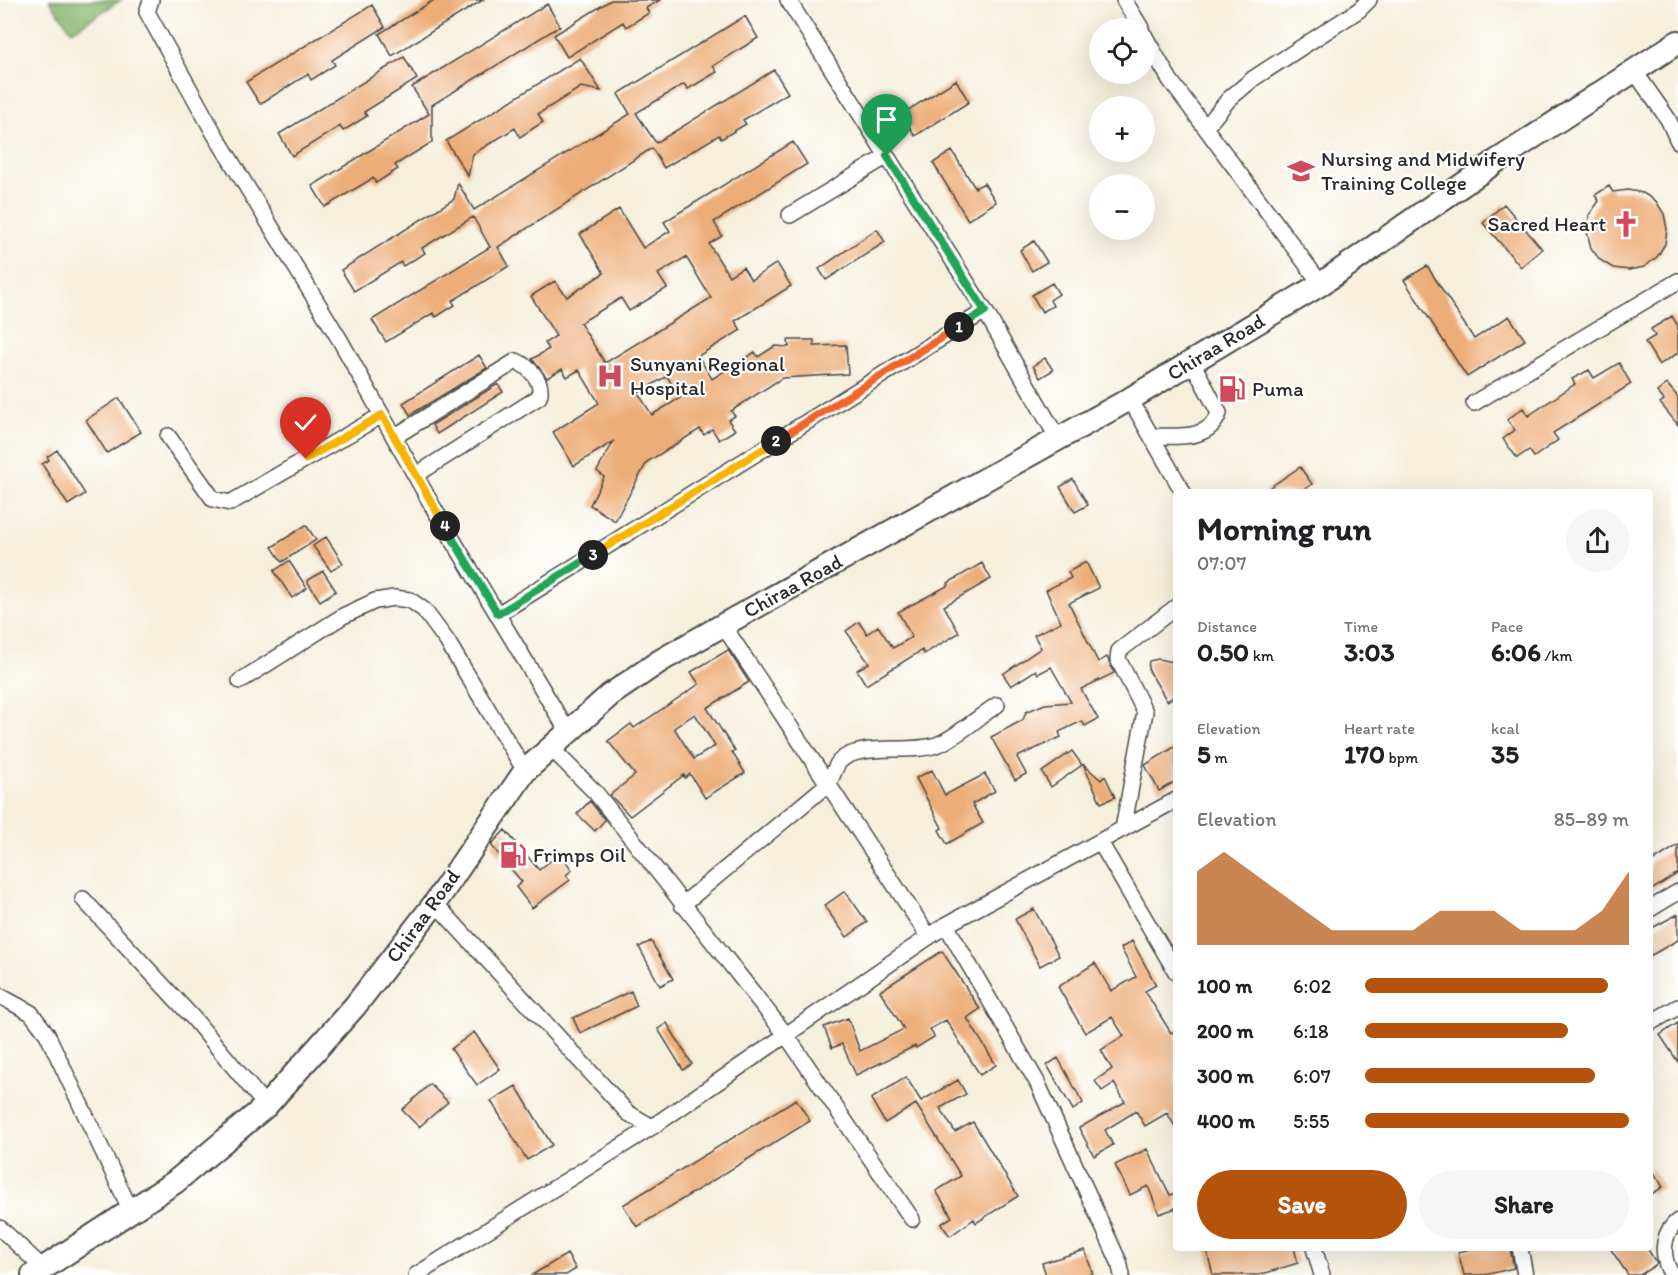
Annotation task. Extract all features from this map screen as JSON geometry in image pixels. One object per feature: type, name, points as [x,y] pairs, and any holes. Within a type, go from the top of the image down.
[{"type":"highway","name":"Chiraa Road","points":[[38,1272],[132,1213],[210,1155],[266,1106],[355,1006],[435,903],[525,771],[610,695],[660,661],[1130,399],[1321,284],[1498,160],[1678,42]]},
{"type":"street","points":[[152,0],[147,12],[202,113],[340,340],[416,475],[568,732]]},
{"type":"street","points":[[788,0],[985,311],[1058,439]]},
{"type":"street","points":[[1124,0],[1135,18]]},
{"type":"street","points":[[1206,127],[1239,89],[1359,10],[1369,0]]},
{"type":"street","points":[[1155,54],[1170,80],[1321,284]]},
{"type":"street","points":[[1635,72],[1673,116],[1678,141]]},
{"type":"street","points":[[790,215],[887,156]]},
{"type":"street","points":[[1474,403],[1678,281]]},
{"type":"street","points":[[498,614],[985,311]]},
{"type":"street","points":[[394,437],[516,361],[528,368],[536,378],[539,397],[416,475]]},
{"type":"street","points":[[1151,436],[1198,434],[1216,423],[1219,413],[1192,362]]},
{"type":"street","points":[[1130,399],[1181,489]]},
{"type":"street","points":[[168,436],[213,500],[230,503],[382,415]]},
{"type":"street","points":[[240,681],[343,616],[375,601],[394,598],[410,600],[424,610],[447,641],[525,771]]},
{"type":"street","points":[[1122,829],[1145,712],[1118,659],[1119,651],[1173,609]]},
{"type":"street","points":[[723,625],[929,937]]},
{"type":"street","points":[[682,905],[829,783],[839,762],[850,754],[924,749],[953,737],[997,705]]},
{"type":"street","points":[[550,747],[596,793],[786,1035],[912,1219]]},
{"type":"street","points":[[416,1275],[652,1127],[946,925],[1173,802]]},
{"type":"street","points":[[1100,842],[1173,967]]},
{"type":"street","points":[[1653,907],[1678,892]]},
{"type":"street","points":[[83,899],[194,1019],[266,1106]]},
{"type":"street","points":[[435,903],[628,1113],[652,1127]]},
{"type":"street","points":[[946,925],[1037,1082],[1119,1262],[1122,1275]]},
{"type":"street","points":[[0,996],[31,1013],[47,1034],[132,1213]]},
{"type":"street","points":[[1653,1021],[1678,1007]]},
{"type":"street","points":[[1672,1275],[1664,1250],[1665,1237],[1678,1221]]},
{"type":"street","points":[[0,1228],[38,1272]]},
{"type":"street","points":[[1315,1251],[1322,1275]]},
{"type":"street","points":[[1521,1251],[1525,1275]]},
{"type":"green space","points":[[49,0],[121,0],[72,31]]},
{"type":"building","points":[[434,0],[483,0],[392,56],[379,34]]},
{"type":"building","points":[[611,0],[660,0],[646,8],[649,13],[626,27],[623,22],[567,57],[554,35]]},
{"type":"building","points":[[547,4],[560,26],[432,105],[432,142],[395,165],[398,169],[376,183],[373,178],[325,207],[312,186],[429,114],[412,87]]},
{"type":"building","points":[[372,5],[385,27],[332,60],[335,65],[311,80],[308,74],[260,104],[246,82]]},
{"type":"building","points":[[745,16],[758,38],[713,66],[717,72],[688,89],[684,84],[636,113],[656,143],[774,70],[788,93],[743,120],[746,124],[721,139],[719,135],[664,168],[652,148],[498,247],[509,266],[452,301],[455,305],[436,317],[433,313],[386,342],[372,320],[490,247],[473,217],[422,248],[425,253],[403,266],[401,262],[354,291],[341,270],[454,199],[458,183],[474,210],[630,114],[618,94]]},
{"type":"building","points":[[404,57],[417,79],[364,112],[367,116],[343,131],[340,126],[292,156],[279,134]]},
{"type":"building","points":[[580,58],[601,91],[581,87],[538,114],[543,122],[520,137],[515,128],[473,154],[468,176],[446,141]]},
{"type":"building","points":[[956,80],[969,102],[915,136],[902,114]]},
{"type":"building","points":[[793,142],[807,164],[714,222],[722,236],[709,244],[729,276],[743,267],[751,280],[777,263],[791,286],[735,321],[741,330],[698,356],[712,379],[755,352],[758,357],[775,346],[789,347],[788,340],[814,340],[814,346],[846,345],[848,374],[782,378],[731,411],[735,416],[728,420],[735,430],[719,440],[712,429],[704,435],[700,429],[647,462],[615,521],[590,505],[604,477],[597,471],[614,441],[574,466],[553,432],[599,403],[579,370],[567,377],[562,369],[547,378],[532,359],[549,349],[545,343],[556,336],[531,296],[555,281],[567,297],[604,273],[580,234],[619,209],[643,248],[670,231],[664,222]],"holes":[[[686,257],[711,298],[605,363],[580,323],[621,298],[629,311],[667,288],[658,274]],[[667,376],[680,398],[652,415],[638,393]]]},
{"type":"building","points":[[952,151],[975,188],[984,183],[996,202],[968,220],[933,163]]},
{"type":"building","points":[[1609,186],[1613,192],[1628,190],[1643,193],[1656,201],[1664,214],[1667,229],[1665,244],[1657,257],[1644,267],[1629,270],[1613,268],[1600,260],[1591,248],[1587,232],[1589,215],[1599,201],[1595,195]]},
{"type":"building","points":[[1504,204],[1542,249],[1521,267],[1483,223]]},
{"type":"building","points":[[877,229],[885,242],[826,280],[819,269]]},
{"type":"building","points":[[1034,241],[1047,262],[1032,271],[1020,250]]},
{"type":"building","points":[[1427,266],[1474,339],[1509,316],[1525,340],[1467,377],[1404,280]]},
{"type":"building","points":[[1052,283],[1059,294],[1050,300],[1053,306],[1042,312],[1032,295]]},
{"type":"building","points":[[1672,316],[1678,326],[1678,353],[1659,365],[1645,342],[1655,336],[1651,329]]},
{"type":"building","points":[[479,355],[487,368],[410,415],[403,403]]},
{"type":"building","points":[[1045,358],[1053,370],[1040,378],[1033,366]]},
{"type":"building","points":[[1619,363],[1631,384],[1553,433],[1558,440],[1534,457],[1529,450],[1517,458],[1503,439],[1515,430],[1507,420],[1523,408],[1528,416],[1575,384],[1572,379],[1589,370],[1594,378]]},
{"type":"building","points":[[498,384],[503,392],[437,434],[432,425]]},
{"type":"building","points":[[1667,384],[1678,397],[1678,425],[1660,403],[1664,400],[1657,392]]},
{"type":"building","points":[[119,398],[141,432],[107,453],[86,420]]},
{"type":"building","points":[[57,450],[85,494],[68,505],[42,464],[49,460],[47,457]]},
{"type":"building","points":[[1300,467],[1312,484],[1305,489],[1267,489]]},
{"type":"building","points":[[1073,479],[1088,505],[1075,512],[1060,487]]},
{"type":"building","points":[[306,525],[316,540],[282,562],[272,547]]},
{"type":"building","points":[[326,537],[343,563],[331,571],[313,546]]},
{"type":"building","points":[[289,561],[307,588],[292,598],[274,571]]},
{"type":"building","points":[[1086,562],[1099,588],[1069,603],[1098,662],[1107,657],[1114,673],[1081,689],[1098,719],[1085,726],[1082,721],[1059,732],[1061,737],[1017,757],[1026,774],[1015,780],[991,737],[1023,720],[1026,712],[1045,704],[1071,702],[1051,667],[1038,674],[1036,670],[1011,686],[1003,674],[1041,648],[1034,635],[1061,622],[1046,590],[1071,578],[1068,572]]},
{"type":"building","points":[[982,563],[991,579],[944,606],[959,633],[924,654],[922,650],[866,685],[857,670],[869,663],[846,631],[859,622],[867,634],[878,626],[893,648],[912,637],[898,612],[949,585],[948,583]]},
{"type":"building","points":[[323,571],[336,591],[320,601],[307,581]]},
{"type":"building","points":[[728,650],[749,682],[707,708],[735,751],[732,752],[745,773],[705,798],[690,774],[685,778],[684,775],[630,816],[610,795],[635,775],[608,741],[631,724],[634,728],[699,684],[691,672]],"holes":[[[695,714],[715,746],[694,759],[674,728]]]},
{"type":"building","points":[[1158,659],[1173,662],[1173,698],[1167,701],[1148,669],[1149,661]]},
{"type":"building","points":[[1173,748],[1173,783],[1159,791],[1145,765]]},
{"type":"building","points":[[1072,751],[1082,765],[1051,787],[1042,772]]},
{"type":"building","points":[[1083,764],[1101,780],[1105,776],[1115,797],[1101,803]]},
{"type":"building","points":[[932,770],[945,795],[985,774],[995,791],[972,804],[983,823],[947,844],[939,830],[942,828],[916,778]]},
{"type":"building","points":[[590,801],[605,820],[595,831],[577,814]]},
{"type":"building","points":[[505,830],[539,870],[560,853],[572,870],[566,875],[570,880],[532,908],[516,887],[522,882],[491,845]]},
{"type":"building","points":[[1678,845],[1678,873],[1653,889],[1653,861]]},
{"type":"building","points":[[845,891],[867,922],[847,937],[824,906]]},
{"type":"building","points":[[1034,909],[1059,956],[1040,966],[1015,919]]},
{"type":"building","points":[[1678,914],[1678,940],[1653,954],[1653,927]]},
{"type":"building","points":[[651,941],[673,979],[660,986],[639,947]]},
{"type":"building","points":[[1132,941],[1156,985],[1145,991],[1171,1033],[1173,1032],[1173,1123],[1167,1113],[1145,1126],[1136,1111],[1105,1130],[1113,1145],[1094,1156],[1079,1128],[1125,1102],[1114,1083],[1102,1091],[1095,1081],[1112,1069],[1101,1050],[1124,1036],[1112,1017],[1085,1033],[1058,987],[1095,963],[1111,991],[1136,977],[1121,948]]},
{"type":"building","points":[[942,951],[980,1009],[967,1018],[996,1065],[980,1075],[946,1020],[930,1029],[934,1037],[916,1048],[915,1046],[856,1075],[842,1044],[832,1048],[824,1027],[848,1018],[860,1051],[904,1029],[880,991]]},
{"type":"building","points":[[631,991],[637,1006],[580,1033],[573,1018]]},
{"type":"building","points":[[667,1023],[692,1064],[683,1070],[658,1029]]},
{"type":"building","points":[[1678,1023],[1678,1062],[1660,1035]]},
{"type":"building","points":[[474,1032],[500,1069],[477,1085],[451,1049]]},
{"type":"building","points":[[1058,1058],[1083,1103],[1073,1110],[1047,1065]]},
{"type":"building","points":[[906,1077],[921,1101],[958,1080],[966,1094],[940,1108],[955,1132],[973,1122],[1018,1196],[976,1223],[974,1219],[950,1236],[941,1224],[952,1217],[936,1191],[961,1176],[916,1104],[885,1123],[871,1099]]},
{"type":"building","points":[[430,1084],[448,1102],[419,1127],[402,1110]]},
{"type":"building","points":[[516,1086],[552,1145],[527,1160],[491,1101]]},
{"type":"building","points":[[796,1099],[810,1121],[637,1227],[623,1205]]},
{"type":"building","points":[[1147,1149],[1170,1195],[1173,1194],[1173,1209],[1159,1214],[1148,1186],[1130,1195],[1115,1165]]},
{"type":"building","points":[[1653,1171],[1663,1187],[1653,1193]]},
{"type":"building","points":[[1085,1250],[1093,1275],[1046,1275],[1042,1263]]},
{"type":"building","points":[[1207,1251],[1295,1251],[1298,1263],[1259,1275],[1213,1275]]},
{"type":"building","points":[[1511,1251],[1514,1268],[1485,1275],[1464,1275],[1458,1252]]},
{"type":"building","points":[[1612,1251],[1649,1251],[1657,1264],[1640,1275],[1628,1275]]},
{"type":"building","points":[[567,1254],[576,1269],[566,1275],[532,1275]]},
{"type":"place","name":"Nursing and Midwifery Training College","points":[[1301,171]]},
{"type":"place","name":"Sacred Heart","points":[[1626,224]]},
{"type":"place","name":"Sunyani Regional Hospital","points":[[610,376]]},
{"type":"place","name":"Puma","points":[[1232,389]]},
{"type":"place","name":"Frimps Oil","points":[[513,855]]},
{"type":"route","points":[[306,459],[382,415],[433,507],[498,614],[985,311],[887,156]]}]
